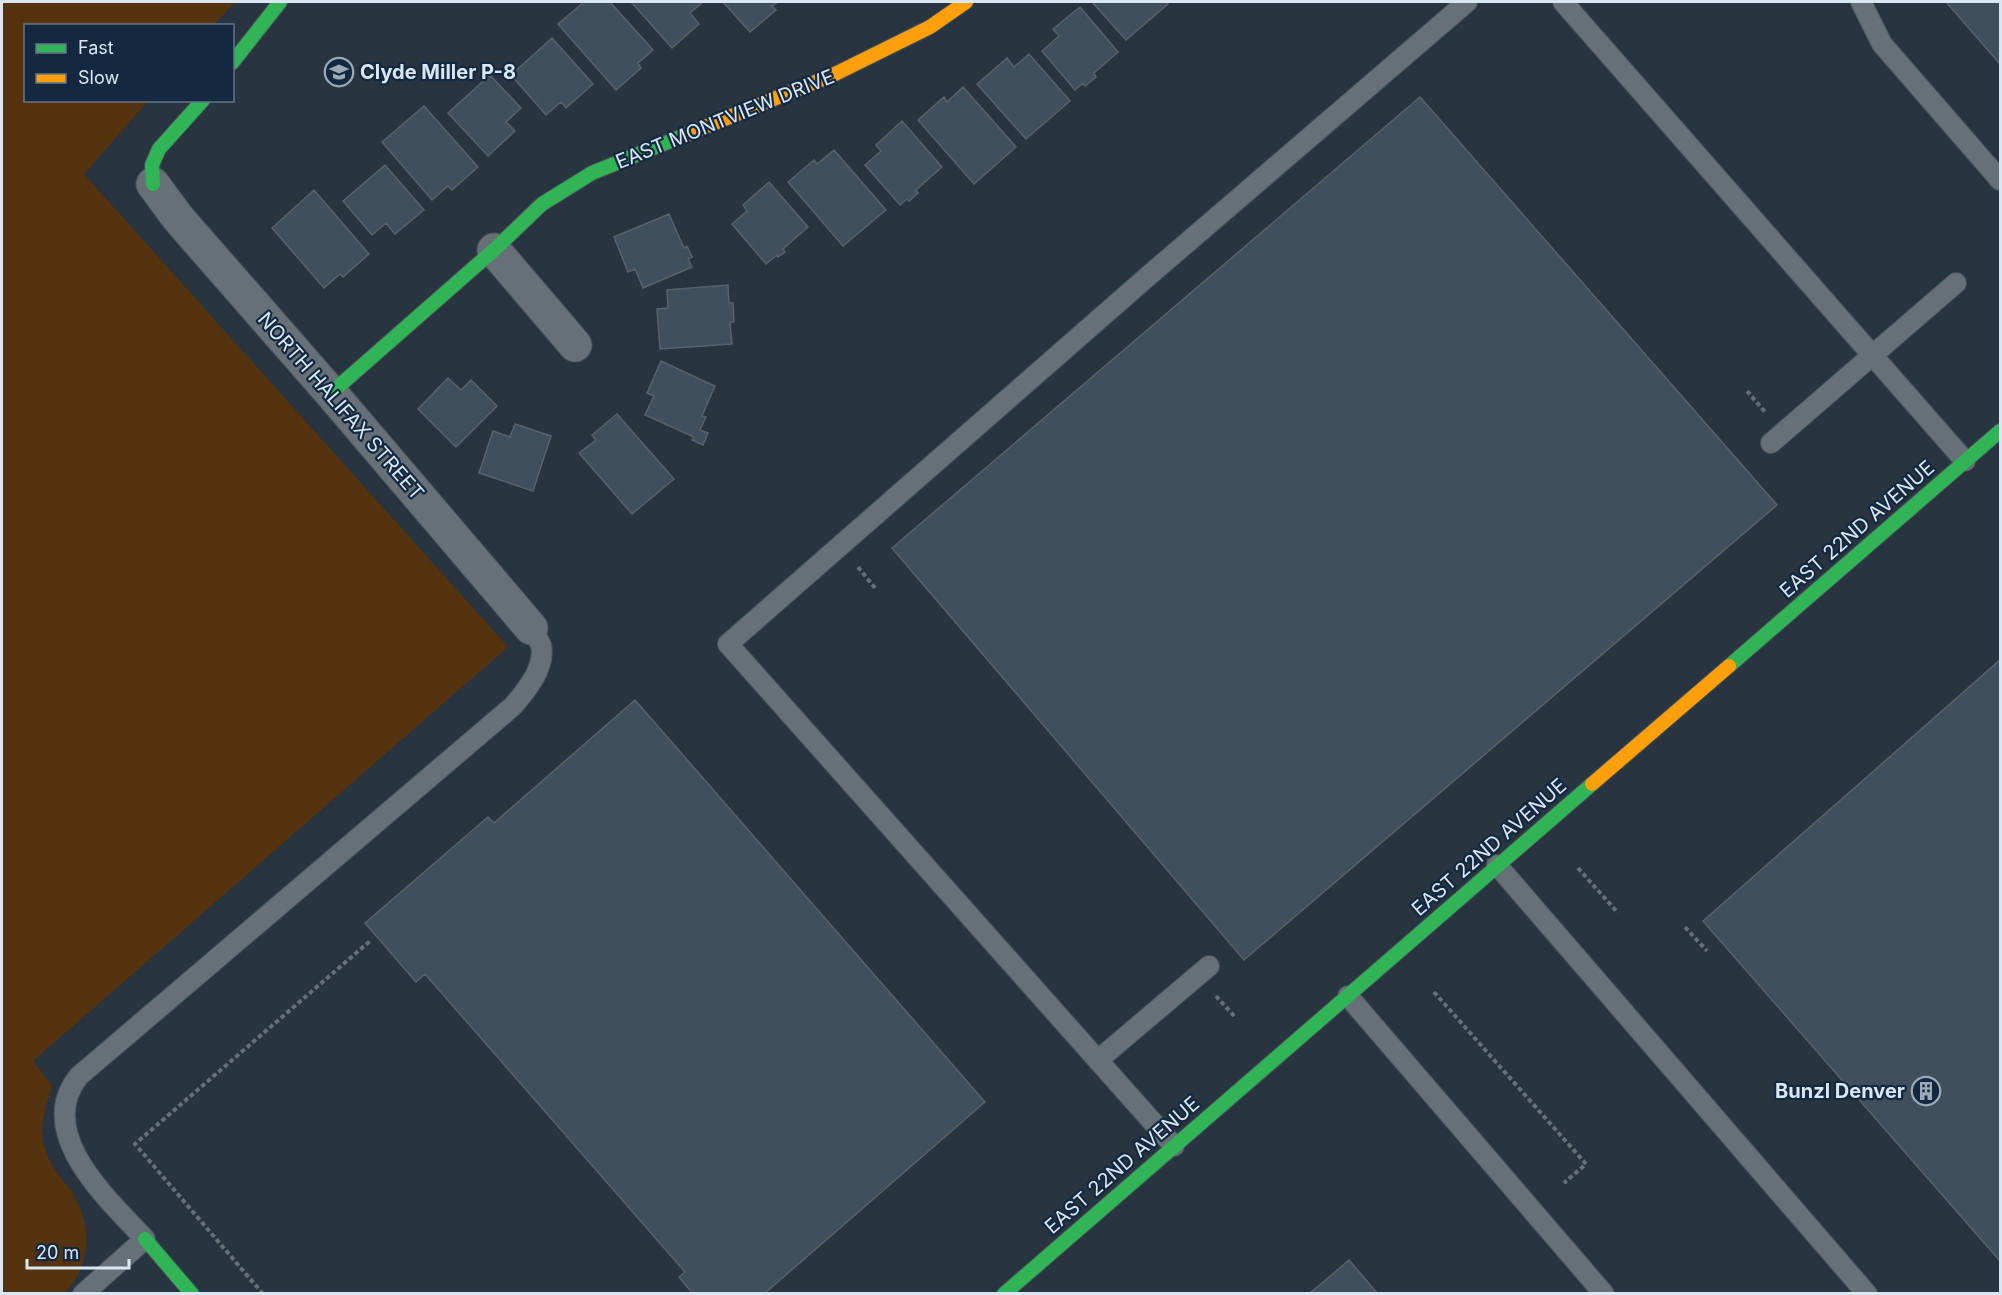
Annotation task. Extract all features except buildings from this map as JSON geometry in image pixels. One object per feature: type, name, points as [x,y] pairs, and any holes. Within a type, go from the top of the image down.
[{"type":"street","points":[[234,60],[280,2]]},
{"type":"street","name":"EAST MONTVIEW DRIVE","points":[[331,393],[494,250],[542,204],[592,173],[835,74],[930,27],[966,2]]},
{"type":"street","points":[[153,184],[152,165],[159,149],[200,102]]},
{"type":"street","name":"NORTH HALIFAX STREET","points":[[153,184],[178,218],[531,628]]},
{"type":"street","points":[[494,250],[575,345]]},
{"type":"street","name":"EAST 22ND AVENUE","points":[[1004,1293],[2001,431]]},
{"type":"street","points":[[145,1239],[192,1293]]},
{"type":"lane","points":[[1174,1146],[728,644],[1137,286],[1467,2]]},
{"type":"lane","points":[[1563,2],[1965,461]]},
{"type":"lane","points":[[1861,2],[1882,44],[2001,180]]},
{"type":"lane","points":[[1771,443],[1956,283]]},
{"type":"lane","points":[[83,1293],[145,1239],[87,1176],[78,1159],[64,1116],[71,1086],[79,1076],[513,706],[527,689],[540,660],[541,645],[531,628]]},
{"type":"lane","points":[[1497,865],[1867,1293]]},
{"type":"lane","points":[[1098,1060],[1209,966]]},
{"type":"lane","points":[[1348,996],[1604,1293]]},
{"type":"path","points":[[1747,391],[1769,416]]},
{"type":"path","points":[[853,562],[875,588]]},
{"type":"path","points":[[1578,868],[1618,913]]},
{"type":"path","points":[[1685,927],[1707,951]]},
{"type":"path","points":[[263,1293],[135,1144],[369,941]]},
{"type":"path","points":[[1212,990],[1234,1017]]},
{"type":"path","points":[[1434,992],[1586,1164],[1564,1184]]},
{"type":"shaded area","points":[[2,2],[235,2],[215,24],[24,24],[24,102],[147,102],[84,174],[508,647],[33,1061],[52,1086],[43,1119],[44,1147],[53,1166],[79,1204],[86,1231],[86,1249],[74,1282],[63,1294],[2,1293]]},
{"type":"traffic: fast","points":[[234,60],[280,2]]},
{"type":"traffic: fast","points":[[153,184],[152,165],[159,149],[201,102]]},
{"type":"traffic: fast","points":[[331,393],[494,250],[542,204],[592,173],[685,135]]},
{"type":"traffic: fast","points":[[1729,666],[2000,431]]},
{"type":"traffic: fast","points":[[1004,1294],[1592,784]]},
{"type":"traffic: fast","points":[[145,1239],[192,1294]]},
{"type":"traffic: slow","points":[[685,135],[835,74],[930,27],[966,2]]},
{"type":"traffic: slow","points":[[1592,784],[1729,666]]},
{"type":"place","name":"Clyde Miller P-8","points":[[339,72]]},
{"type":"place","name":"Bunzl Denver","points":[[1926,1091]]}]
